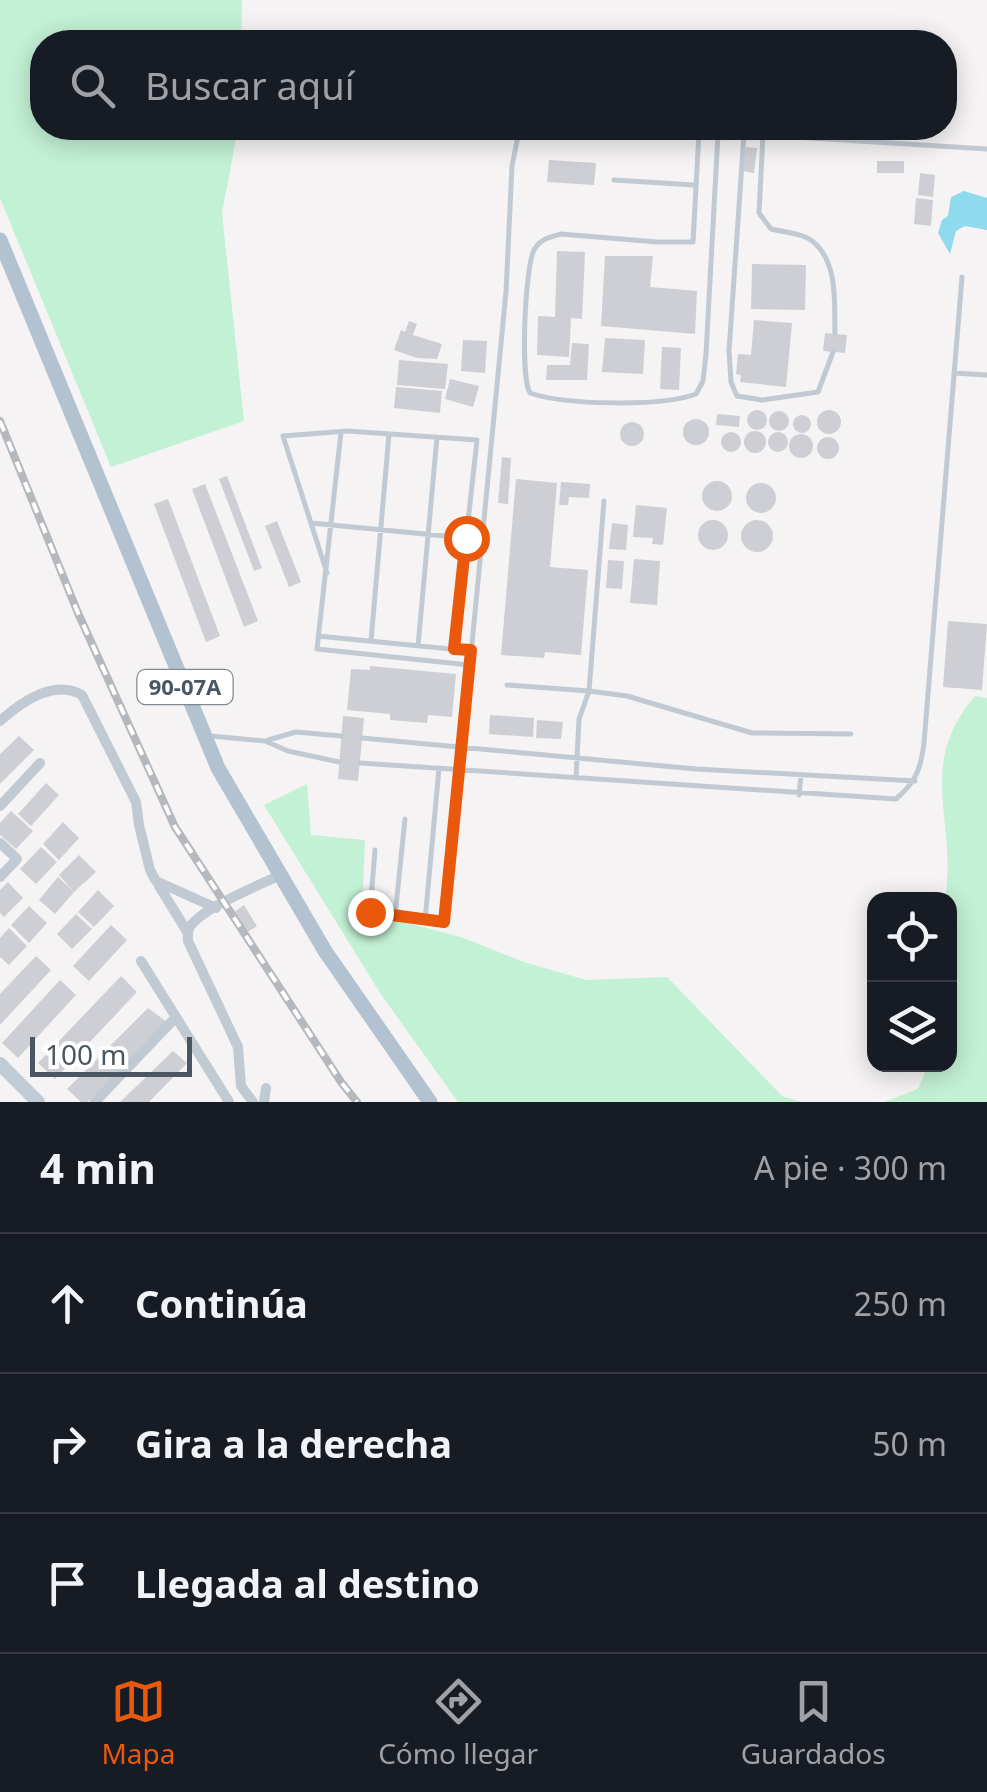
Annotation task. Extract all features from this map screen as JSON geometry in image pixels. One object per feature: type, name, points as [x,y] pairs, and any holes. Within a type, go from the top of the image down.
[{"type":"main road","name":"90-07A","points":[[0,240],[218,768],[355,997],[430,1102]]},
{"type":"street","points":[[0,722],[23,700],[44,693],[74,690],[87,700],[136,802],[150,870],[188,933]]},
{"type":"street","points":[[0,806],[40,764]]},
{"type":"street","points":[[0,843],[17,859],[0,877]]},
{"type":"street","points":[[252,1102],[242,1086],[238,1047],[188,941],[188,933],[191,926],[216,908],[280,875]]},
{"type":"street","points":[[156,881],[216,908]]},
{"type":"street","points":[[141,961],[229,1102]]},
{"type":"street","points":[[95,1102],[176,1017]]},
{"type":"street","points":[[0,1064],[34,1101]]},
{"type":"street","points":[[264,1102],[266,1088]]},
{"type":"lane","points":[[375,850],[370,912],[444,922],[517,140]]},
{"type":"lane","points":[[698,140],[694,242],[561,234],[546,238],[534,248],[529,268],[524,350],[524,384],[530,393],[667,402],[696,394],[703,381],[709,319],[718,140]]},
{"type":"lane","points":[[744,140],[729,352],[731,382],[737,396],[762,400],[818,392],[833,352]]},
{"type":"lane","points":[[764,140],[759,213],[771,229],[809,238],[824,253],[832,276],[835,334]]},
{"type":"lane","points":[[844,140],[987,149]]},
{"type":"lane","points":[[614,180],[694,184]]},
{"type":"lane","points":[[360,763],[896,799],[915,781],[921,767],[962,277]]},
{"type":"lane","points":[[954,373],[987,375]]},
{"type":"lane","points":[[327,573],[283,436],[341,432],[477,440],[454,649]]},
{"type":"lane","points":[[341,432],[319,650],[470,665]]},
{"type":"lane","points":[[371,641],[389,434]]},
{"type":"lane","points":[[418,646],[438,437]]},
{"type":"lane","points":[[576,778],[578,719],[589,690],[604,501]]},
{"type":"lane","points":[[311,524],[466,538]]},
{"type":"lane","points":[[318,636],[471,650]]},
{"type":"lane","points":[[507,685],[627,696],[752,733],[851,734]]},
{"type":"lane","points":[[265,741],[296,732],[341,736]]},
{"type":"lane","points":[[205,736],[265,741],[288,751],[339,762]]},
{"type":"lane","points":[[362,738],[696,769],[915,781]]},
{"type":"lane","points":[[424,921],[439,768]]},
{"type":"lane","points":[[694,787],[696,769]]},
{"type":"lane","points":[[799,794],[802,775]]},
{"type":"lane","points":[[395,916],[404,819]]},
{"type":"green space","points":[[0,0],[242,0],[241,30],[30,30],[30,140],[236,140],[222,213],[244,421],[111,467],[0,198]]},
{"type":"green space","points":[[975,696],[987,698],[987,1102],[884,1102],[918,1089],[925,1072],[957,1072],[957,892],[946,892],[947,844],[942,794],[947,746],[957,722]]},
{"type":"green space","points":[[307,784],[311,835],[365,840],[362,911],[461,937],[524,962],[586,980],[667,977],[782,1096],[801,1102],[458,1102],[380,993],[264,805]]},
{"type":"water","points":[[964,191],[987,198],[987,230],[965,226],[956,231],[950,254],[938,233],[942,220],[948,216],[951,197]]},
{"type":"building","points":[[746,147],[757,148],[754,173],[743,171]]},
{"type":"building","points":[[549,160],[596,163],[594,185],[547,182]]},
{"type":"building","points":[[877,161],[904,161],[904,173],[877,173]]},
{"type":"building","points":[[920,173],[935,175],[933,197],[918,195]]},
{"type":"building","points":[[916,198],[933,200],[931,226],[914,224]]},
{"type":"building","points":[[557,251],[585,252],[582,319],[571,318],[569,357],[537,355],[538,316],[555,317]]},
{"type":"building","points":[[605,256],[653,256],[650,287],[697,291],[695,334],[601,326]]},
{"type":"building","points":[[752,264],[806,265],[805,310],[751,309]]},
{"type":"building","points":[[754,320],[792,323],[786,387],[740,382],[741,375],[736,374],[738,354],[751,355]]},
{"type":"building","points":[[409,321],[417,324],[413,335],[442,344],[437,359],[417,358],[394,350]]},
{"type":"building","points":[[825,333],[847,335],[845,353],[823,351]]},
{"type":"building","points":[[605,338],[645,340],[643,374],[602,372]]},
{"type":"building","points":[[463,340],[487,341],[485,373],[461,371]]},
{"type":"building","points":[[572,343],[589,344],[587,380],[546,380],[547,365],[570,365]]},
{"type":"building","points":[[662,347],[681,348],[679,390],[660,389]]},
{"type":"building","points":[[399,360],[448,364],[445,389],[397,385]]},
{"type":"building","points":[[450,379],[479,386],[473,407],[445,399]]},
{"type":"building","points":[[396,387],[442,391],[440,413],[394,408]]},
{"type":"building","points":[[753,410],[761,410],[767,420],[761,430],[753,430],[747,424],[747,416]]},
{"type":"building","points":[[829,410],[841,422],[829,434],[817,422]]},
{"type":"building","points":[[775,411],[783,411],[789,421],[783,431],[775,431],[769,425],[769,417]]},
{"type":"building","points":[[717,414],[740,416],[739,427],[716,425]]},
{"type":"building","points":[[802,415],[809,417],[809,431],[802,433],[795,431],[793,424],[795,417]]},
{"type":"building","points":[[696,419],[705,423],[709,432],[705,441],[696,445],[687,441],[683,432],[687,423]]},
{"type":"building","points":[[632,422],[641,425],[641,443],[632,446],[623,443],[620,434],[623,425]]},
{"type":"building","points":[[755,431],[763,434],[763,450],[755,453],[747,450],[744,442],[747,434]]},
{"type":"building","points":[[731,432],[741,442],[731,452],[721,442]]},
{"type":"building","points":[[778,432],[788,442],[778,452],[768,442]]},
{"type":"building","points":[[801,434],[813,446],[801,458],[789,446]]},
{"type":"building","points":[[828,437],[836,440],[836,456],[828,459],[820,456],[817,448],[820,440]]},
{"type":"building","points":[[502,457],[511,458],[508,504],[498,503]]},
{"type":"building","points":[[227,476],[262,568],[254,571],[219,479]]},
{"type":"building","points":[[516,479],[557,483],[550,567],[588,570],[581,655],[501,655]]},
{"type":"building","points":[[717,481],[728,485],[732,496],[728,507],[717,511],[706,507],[702,496],[706,485]]},
{"type":"building","points":[[561,482],[590,484],[589,498],[569,497],[568,505],[559,505]]},
{"type":"building","points":[[761,483],[775,492],[776,498],[767,512],[761,513],[747,504],[746,498],[755,484]]},
{"type":"building","points":[[205,484],[258,621],[244,627],[192,489]]},
{"type":"building","points":[[168,499],[220,636],[206,642],[154,504]]},
{"type":"building","points":[[636,505],[667,508],[663,545],[652,544],[653,538],[633,537]]},
{"type":"building","points":[[713,520],[724,524],[728,535],[724,546],[713,550],[702,546],[698,535],[702,524]]},
{"type":"building","points":[[757,520],[769,524],[773,536],[769,548],[757,552],[745,548],[741,536],[745,524]]},
{"type":"building","points":[[277,521],[301,582],[289,587],[265,526]]},
{"type":"building","points":[[612,523],[628,525],[626,550],[609,549]]},
{"type":"building","points":[[634,559],[660,561],[657,605],[630,603]]},
{"type":"building","points":[[608,560],[624,561],[622,589],[606,588]]},
{"type":"building","points":[[948,621],[987,624],[982,690],[943,687]]},
{"type":"building","points":[[370,666],[456,674],[452,717],[428,715],[427,723],[347,710],[351,669],[370,670]]},
{"type":"building","points":[[490,715],[534,718],[533,737],[489,734]]},
{"type":"building","points":[[343,716],[364,718],[358,781],[338,779]]},
{"type":"building","points":[[537,720],[563,722],[561,739],[536,738]]},
{"type":"building","points":[[19,736],[34,750],[0,784],[0,754]]},
{"type":"building","points":[[46,783],[59,795],[31,826],[18,814]]},
{"type":"building","points":[[11,811],[33,831],[16,849],[0,835],[0,823]]},
{"type":"building","points":[[63,822],[79,838],[59,860],[43,844]]},
{"type":"building","points":[[41,847],[57,862],[36,884],[20,869]]},
{"type":"building","points":[[79,855],[96,872],[74,892],[59,875]]},
{"type":"building","points":[[58,877],[74,892],[55,914],[39,900]]},
{"type":"building","points":[[8,882],[23,898],[4,917],[0,913],[0,890]]},
{"type":"building","points":[[98,890],[114,906],[94,927],[78,912]]},
{"type":"building","points":[[244,905],[257,926],[246,933],[233,913]]},
{"type":"building","points":[[29,906],[47,923],[29,943],[11,925]]},
{"type":"building","points":[[76,914],[92,929],[72,949],[57,934]]},
{"type":"building","points":[[111,925],[127,940],[89,981],[73,966]]},
{"type":"building","points":[[9,928],[27,946],[9,965],[0,957],[0,938]]},
{"type":"building","points":[[36,956],[51,970],[0,1025],[0,994]]},
{"type":"building","points":[[121,976],[137,992],[55,1079],[38,1063]]},
{"type":"building","points":[[60,980],[76,995],[18,1058],[2,1043]]},
{"type":"building","points":[[148,1008],[167,1022],[88,1102],[81,1102],[67,1089]]},
{"type":"building","points":[[173,1051],[187,1063],[149,1102],[120,1102]]},
{"type":"railway","points":[[0,421],[78,613],[175,827],[357,1102]]},
{"type":"route","points":[[370,912],[444,922],[471,650],[454,649],[466,538]]}]
